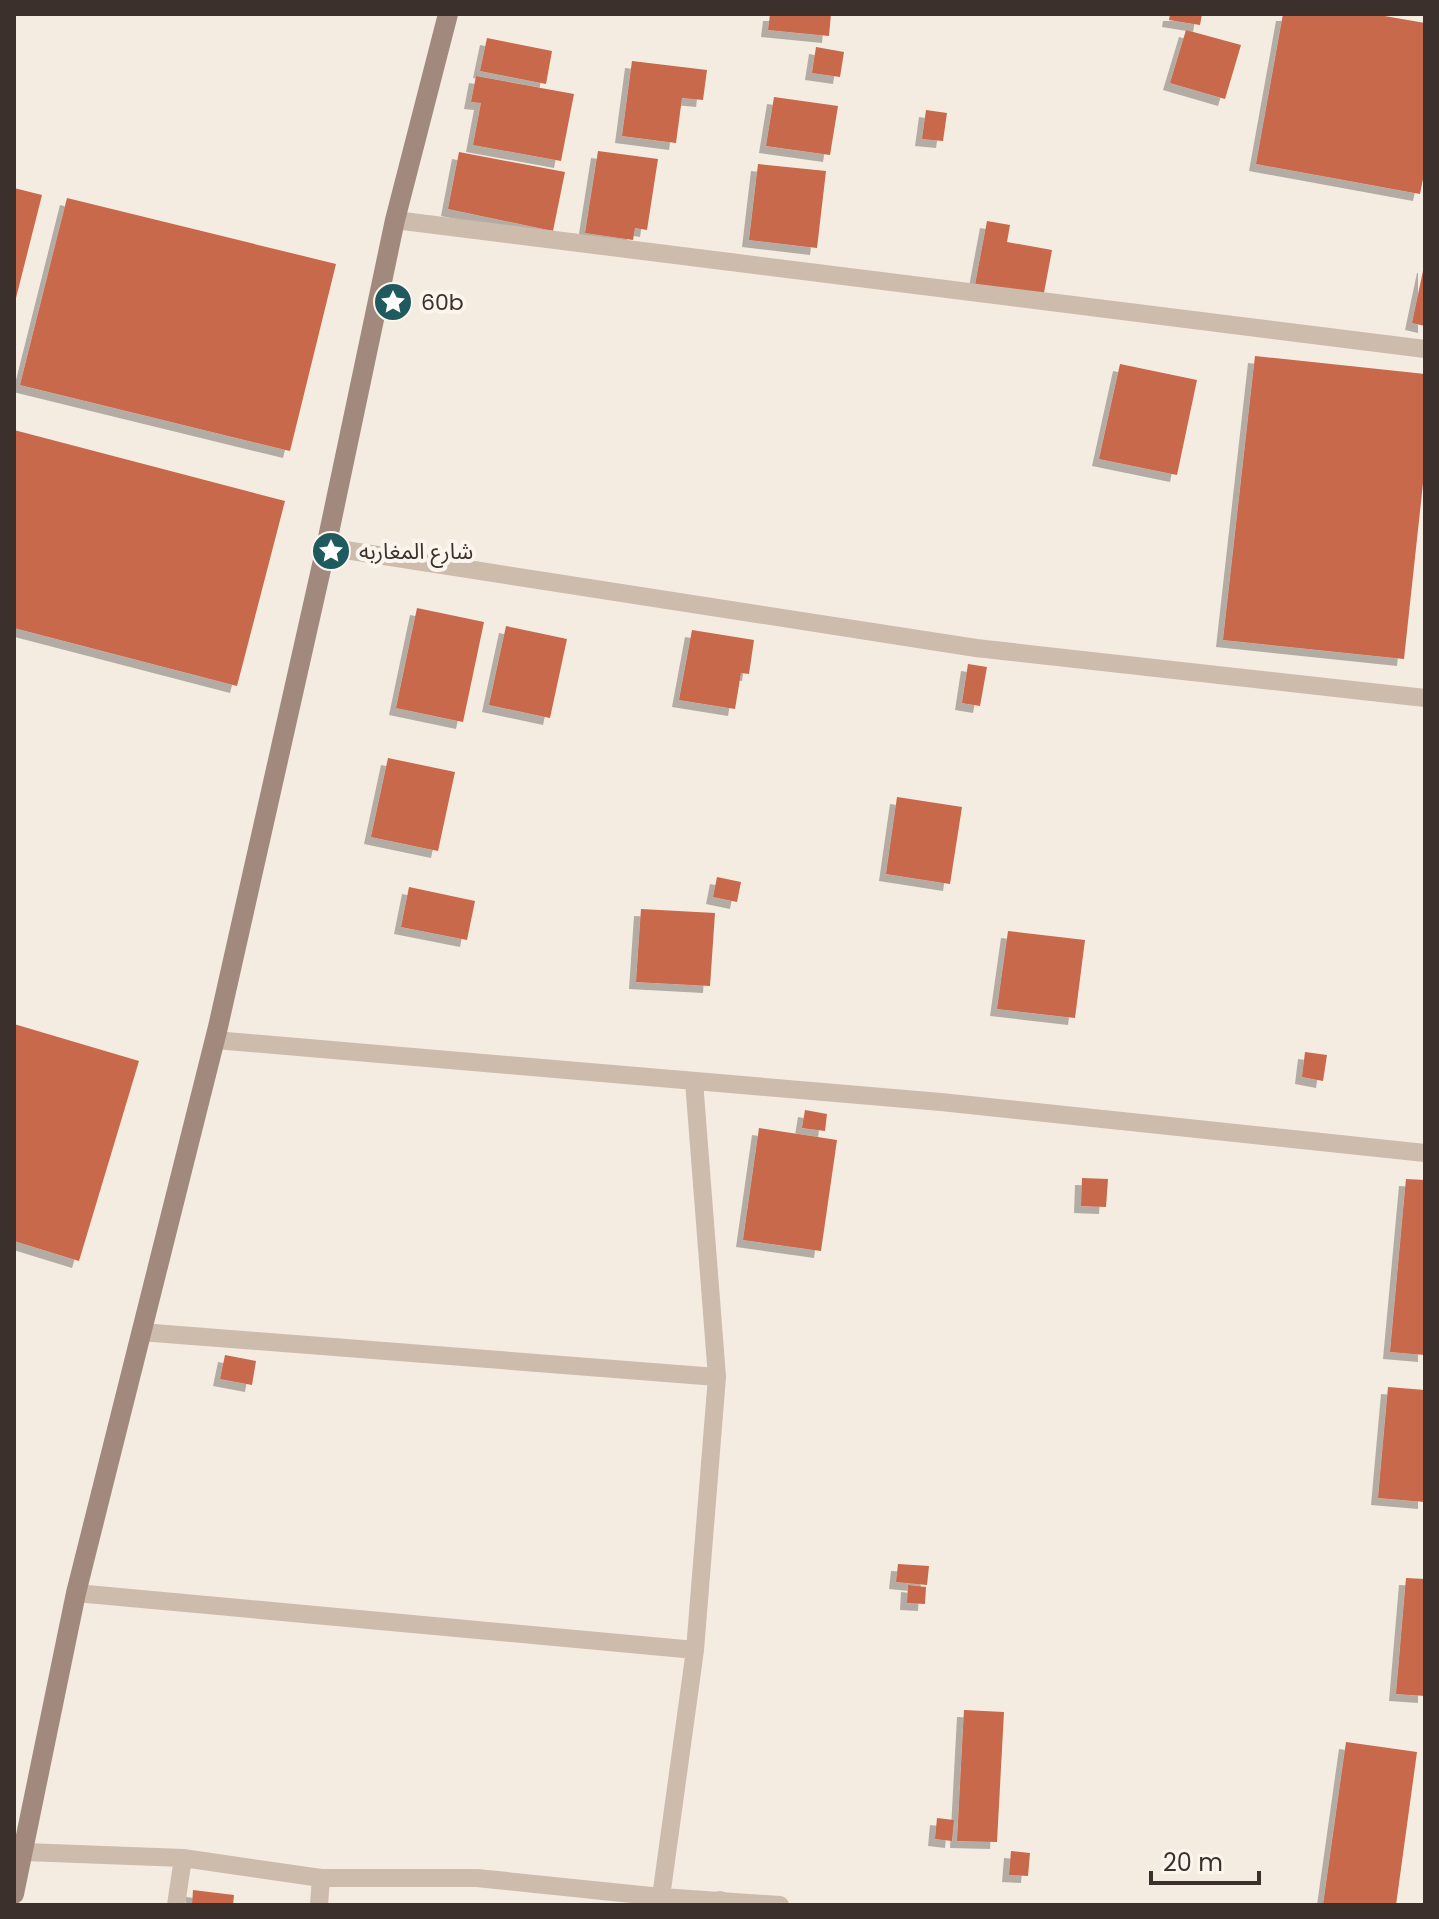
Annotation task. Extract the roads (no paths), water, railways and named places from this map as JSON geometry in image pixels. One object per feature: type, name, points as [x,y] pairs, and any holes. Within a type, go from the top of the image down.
[{"type":"street","points":[[14,1894],[76,1593],[215,1040],[326,547],[395,220],[448,14]]},
{"type":"lane","points":[[395,220],[1425,349]]},
{"type":"lane","points":[[326,547],[976,648],[1425,698]]},
{"type":"lane","points":[[215,1040],[941,1102],[1425,1153]]},
{"type":"lane","points":[[661,1897],[695,1650],[717,1377],[694,1081]]},
{"type":"lane","points":[[141,1332],[717,1377]]},
{"type":"lane","points":[[76,1593],[695,1650]]},
{"type":"lane","points":[[25,1852],[183,1858],[321,1878],[477,1878],[720,1903],[780,1905]]},
{"type":"lane","points":[[176,1905],[183,1858]]},
{"type":"lane","points":[[319,1905],[321,1878]]},
{"type":"place","name":"60b","points":[[393,302]]},
{"type":"place","name":"شارع المغاربه","points":[[331,551]]}]
